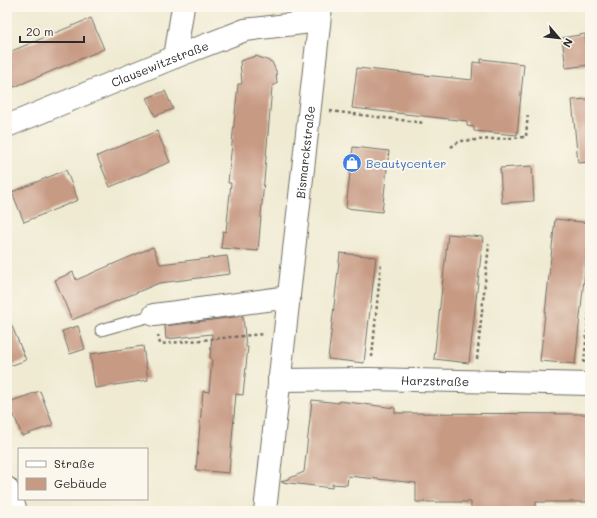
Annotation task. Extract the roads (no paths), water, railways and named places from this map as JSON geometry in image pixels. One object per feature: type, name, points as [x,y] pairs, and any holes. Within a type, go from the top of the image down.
[{"type":"street","points":[[175,57],[183,7]]},
{"type":"street","name":"Clausewitzstraße","points":[[7,126],[245,30],[320,14]]},
{"type":"street","name":"Bismarckstraße","points":[[266,511],[308,109],[320,14]]},
{"type":"street","points":[[154,315],[289,297]]},
{"type":"street","name":"Harzstraße","points":[[279,380],[369,379],[586,383]]},
{"type":"street","points":[[7,488],[16,511]]},
{"type":"lane","points":[[101,330],[154,315]]},
{"type":"place","name":"Beautycenter","points":[[352,163]]}]
